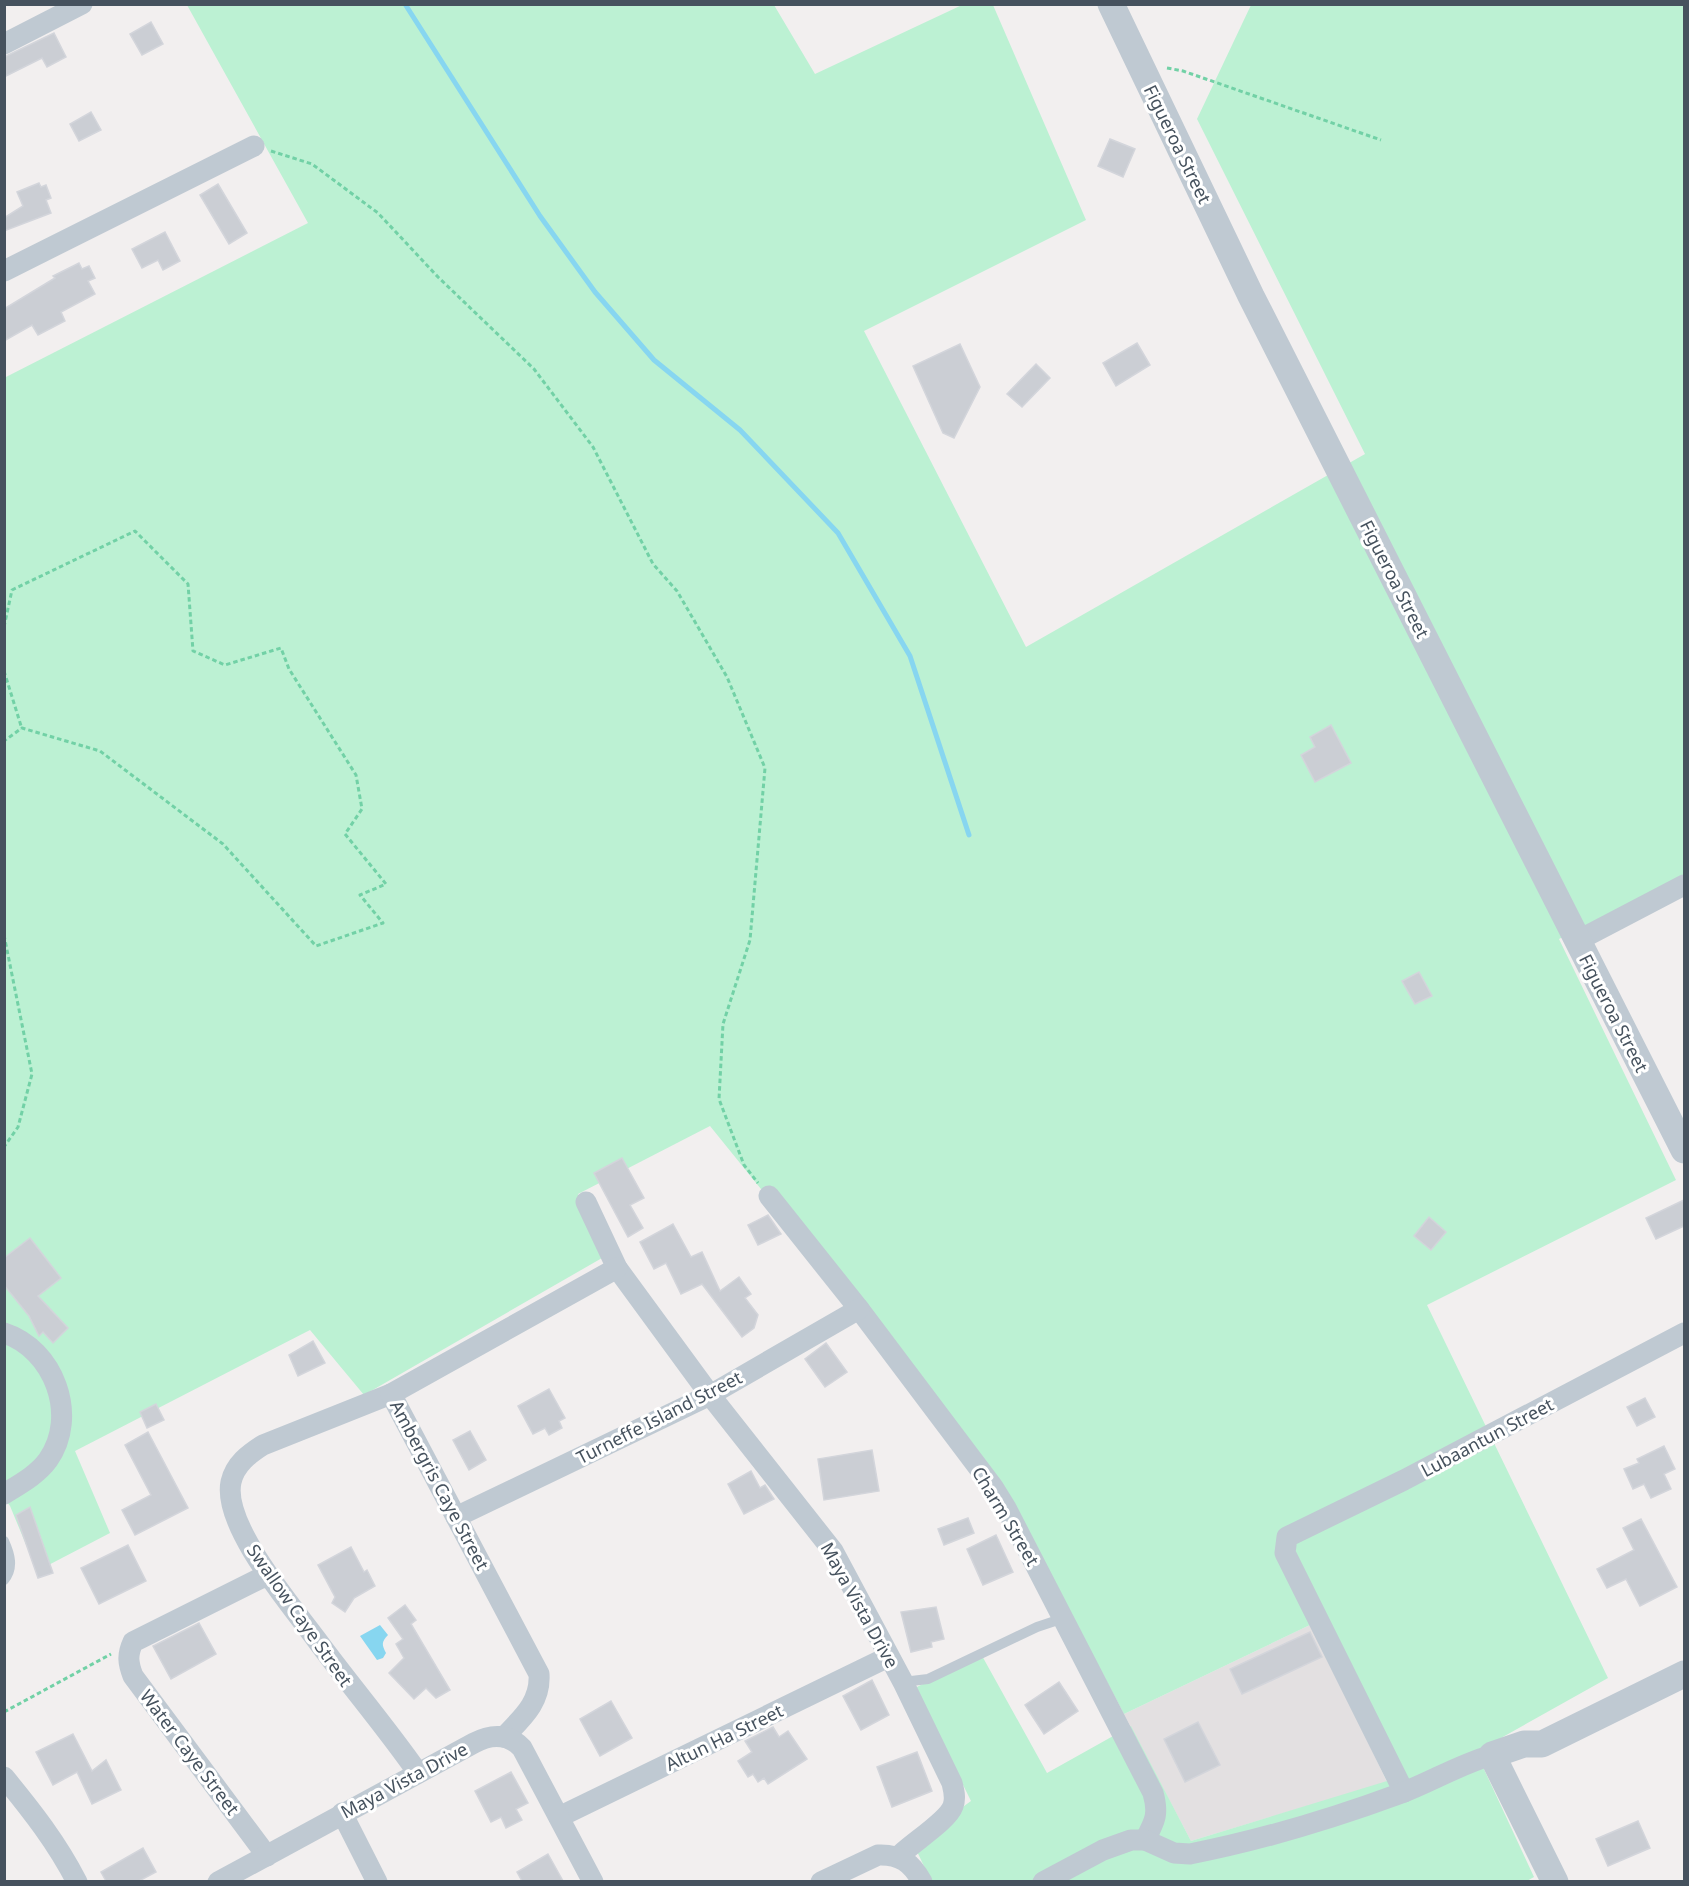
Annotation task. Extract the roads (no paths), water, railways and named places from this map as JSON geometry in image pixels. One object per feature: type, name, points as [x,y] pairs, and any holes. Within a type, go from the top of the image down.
[{"type":"street","points":[[4,44],[82,4]]},
{"type":"street","name":"Figueroa Street","points":[[1111,4],[1251,296],[1684,1150]]},
{"type":"street","points":[[4,271],[254,146]]},
{"type":"street","points":[[1577,941],[1684,885]]},
{"type":"street","name":"Charm Street","points":[[769,1196],[993,1487],[1064,1618],[1153,1793],[1158,1808],[1145,1840]]},
{"type":"street","name":"Maya Vista Drive","points":[[586,1202],[617,1268],[710,1395],[833,1551],[903,1682],[952,1783],[955,1796],[948,1816],[908,1846],[898,1857]]},
{"type":"street","name":"Ambergris Caye Street","points":[[504,1737],[536,1701],[540,1686],[539,1674],[391,1394],[617,1268]]},
{"type":"street","name":"Turneffe Island Street","points":[[456,1517],[710,1395],[858,1309]]},
{"type":"street","points":[[4,1333],[30,1348],[47,1365],[58,1387],[63,1411],[59,1437],[49,1459],[32,1477],[4,1494]]},
{"type":"street","name":"Lubaantun Street","points":[[1404,1792],[1285,1553],[1287,1537],[1404,1480],[1684,1333]]},
{"type":"street","name":"Swallow Caye Street","points":[[391,1394],[263,1445],[246,1456],[237,1467],[231,1482],[232,1503],[239,1525],[269,1576],[418,1773]]},
{"type":"street","name":"Water Caye Street","points":[[267,1856],[134,1676],[129,1665],[128,1653],[133,1642],[269,1576]]},
{"type":"street","points":[[1524,1744],[1539,1726],[1684,1655]]},
{"type":"street","name":"Altun Ha Street","points":[[559,1817],[888,1657]]},
{"type":"street","points":[[1043,1881],[1131,1840],[1145,1840],[1174,1853],[1190,1854],[1344,1815],[1404,1792],[1466,1763],[1524,1744],[1542,1744],[1684,1674]]},
{"type":"street","points":[[504,1737],[515,1741],[522,1748],[593,1881]]},
{"type":"street","name":"Maya Vista Drive","points":[[218,1881],[484,1738],[504,1737]]},
{"type":"street","points":[[1492,1755],[1555,1881]]},
{"type":"street","points":[[4,1777],[45,1827],[77,1881]]},
{"type":"street","points":[[342,1813],[377,1881]]},
{"type":"street","points":[[821,1881],[878,1855],[898,1857],[908,1862],[922,1881]]},
{"type":"lane","points":[[4,1541],[11,1566],[4,1580]]},
{"type":"lane","points":[[903,1682],[928,1678],[1037,1627],[1064,1618]]},
{"type":"water","points":[[380,1625],[388,1635],[383,1644],[386,1653],[383,1658],[377,1660],[360,1636]]},
{"type":"waterway","points":[[405,4],[540,216],[595,292],[654,360],[740,430],[838,533],[910,656],[969,835]]}]
